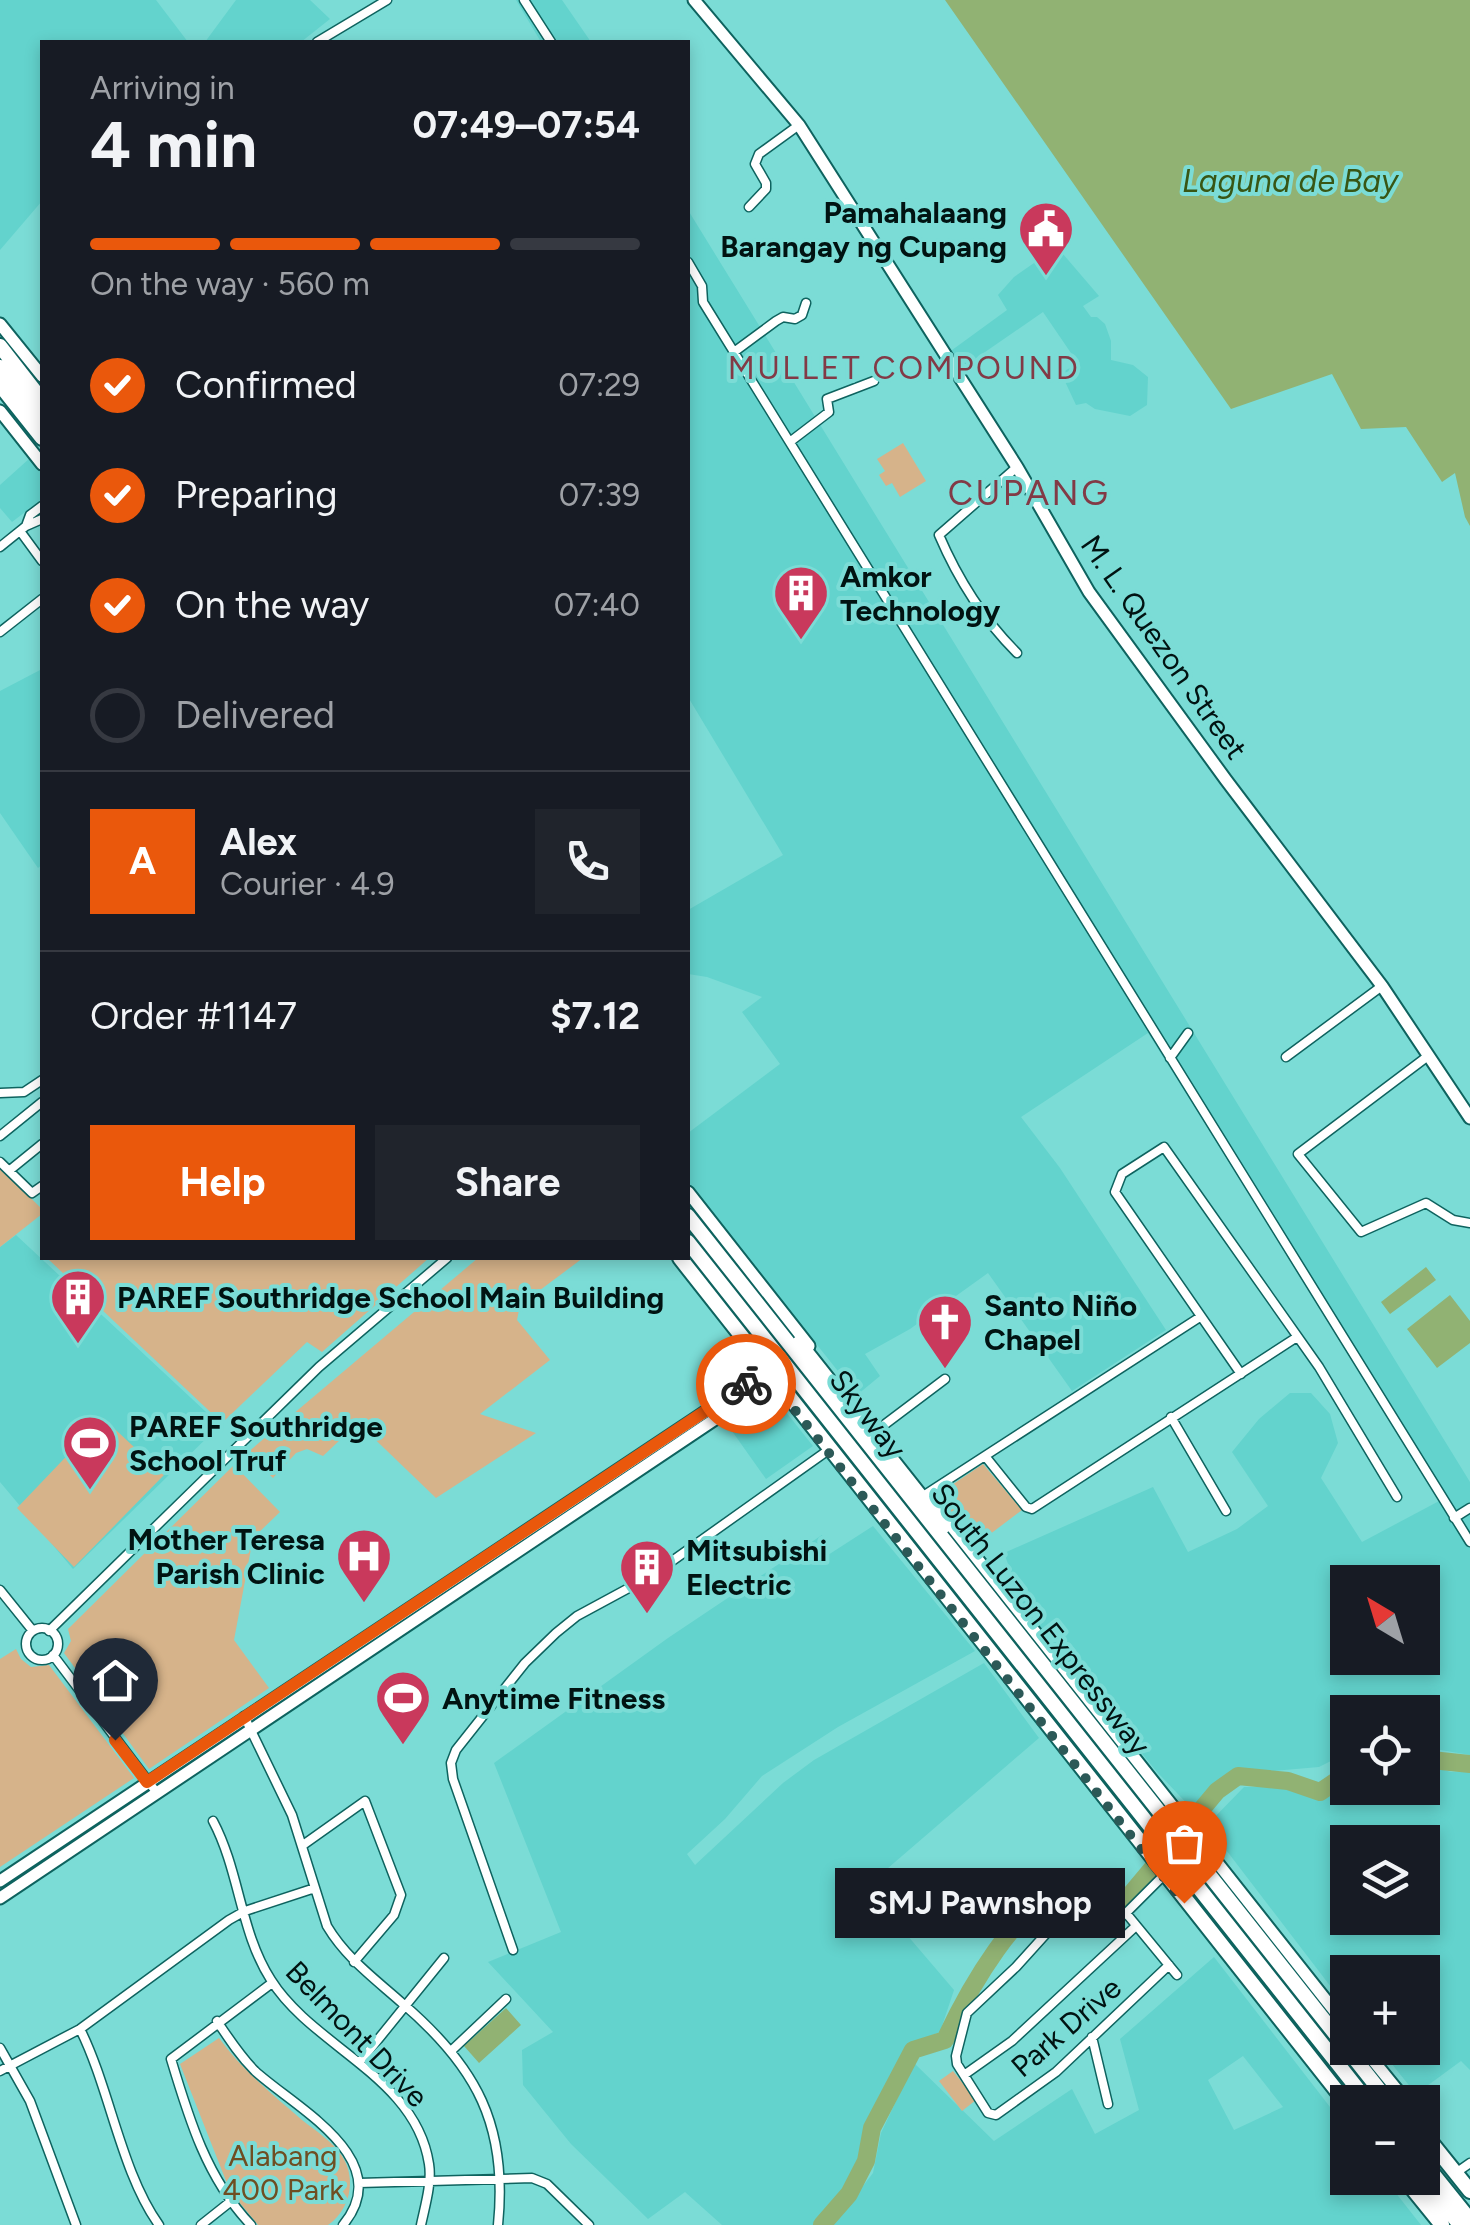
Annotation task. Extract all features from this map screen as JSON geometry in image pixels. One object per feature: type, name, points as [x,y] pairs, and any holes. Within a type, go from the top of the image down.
[{"type":"highway","points":[[0,334],[40,384]]},
{"type":"highway","points":[[0,346],[40,397]]},
{"type":"highway","points":[[0,367],[40,417]]},
{"type":"highway","points":[[0,381],[40,428]]},
{"type":"highway","points":[[0,381],[40,435]]},
{"type":"highway","points":[[690,1205],[1330,2013]]},
{"type":"highway","name":"South Luzon Expressway","points":[[690,1218],[1182,1831],[1375,2085]]},
{"type":"highway","name":"Skyway","points":[[690,1233],[1364,2085]]},
{"type":"highway","name":"Skyway","points":[[690,1245],[1353,2085]]},
{"type":"highway","name":"South Luzon Expressway","points":[[690,1255],[1159,1854],[1352,2085]]},
{"type":"highway","points":[[679,1260],[1331,2085]]},
{"type":"highway","points":[[1374,2065],[1389,2085]]},
{"type":"highway","points":[[1440,2154],[1470,2191]]},
{"type":"highway","points":[[1440,2168],[1470,2205]]},
{"type":"highway","points":[[1440,2186],[1465,2223]]},
{"type":"highway","points":[[1416,2195],[1440,2225]]},
{"type":"highway","points":[[1440,2195],[1465,2223]]},
{"type":"main road","name":"M. L. Quezon Street","points":[[694,0],[799,126],[1017,467],[1089,592],[1382,986],[1470,1118]]},
{"type":"main road","points":[[0,324],[40,374]]},
{"type":"main road","points":[[0,411],[40,461]]},
{"type":"main road","points":[[690,1195],[926,1494],[1182,1831],[1330,2007]]},
{"type":"main road","points":[[679,1260],[826,1451],[1159,1854],[1160,1873],[1330,2085]]},
{"type":"main road","points":[[0,1898],[768,1376]]},
{"type":"main road","points":[[0,1882],[244,1716],[603,1487]]},
{"type":"main road","points":[[183,1757],[192,1770]]},
{"type":"main road","points":[[1440,2140],[1465,2166],[1470,2182]]},
{"type":"street","points":[[320,40],[386,0]]},
{"type":"street","points":[[524,0],[550,40]]},
{"type":"street","points":[[749,207],[766,189],[755,164],[759,154],[799,126]]},
{"type":"street","points":[[690,265],[702,286],[703,302],[1470,1542]]},
{"type":"street","points":[[734,352],[783,317],[795,319],[802,315],[806,303]]},
{"type":"street","points":[[791,441],[830,412],[827,400],[874,380]]},
{"type":"street","points":[[1017,467],[939,534],[949,559],[997,633],[1017,652]]},
{"type":"street","points":[[23,529],[30,515],[40,508]]},
{"type":"street","points":[[0,547],[40,519]]},
{"type":"street","points":[[23,529],[40,558]]},
{"type":"street","points":[[0,632],[40,601]]},
{"type":"street","points":[[1286,1056],[1382,986]]},
{"type":"street","points":[[1170,1058],[1188,1033]]},
{"type":"street","points":[[1428,1056],[1298,1154],[1360,1232],[1426,1202],[1453,1220],[1470,1222]]},
{"type":"street","points":[[0,1092],[24,1092],[40,1081]]},
{"type":"street","points":[[0,1136],[40,1104]]},
{"type":"street","points":[[10,1170],[40,1146]]},
{"type":"street","points":[[1242,1374],[1115,1192],[1122,1174],[1164,1147],[1319,1367],[1397,1497]]},
{"type":"street","points":[[0,1162],[32,1193],[40,1187]]},
{"type":"street","points":[[0,1590],[4,1601],[33,1631],[50,1631],[319,1367],[446,1260]]},
{"type":"street","points":[[926,1494],[1200,1317]]},
{"type":"street","points":[[985,1456],[1031,1510],[1297,1337]]},
{"type":"street","points":[[876,1431],[945,1379]]},
{"type":"street","points":[[1171,1416],[1226,1511]]},
{"type":"street","points":[[514,1950],[452,1779],[451,1762],[456,1750],[525,1663],[577,1616],[651,1576],[826,1451]]},
{"type":"street","points":[[1454,1518],[1470,1508]]},
{"type":"street","points":[[33,1631],[26,1640],[30,1655],[39,1660],[54,1655]]},
{"type":"street","points":[[50,1631],[58,1644],[54,1655]]},
{"type":"street","points":[[54,1655],[156,1793]]},
{"type":"street","points":[[244,1716],[277,1779],[303,1844],[328,1926],[354,1962],[451,2051],[476,2087],[494,2127],[501,2180],[498,2225]]},
{"type":"street","points":[[303,1844],[365,1801],[402,1895],[394,1915],[354,1962]]},
{"type":"street","name":"Belmont Drive","points":[[213,1821],[228,1849],[256,1952],[272,1983],[405,2109],[429,2163],[421,2225]]},
{"type":"street","points":[[1108,1926],[1126,1913],[1160,1873]]},
{"type":"street","points":[[0,2071],[80,2029],[229,1920],[316,1888]]},
{"type":"street","points":[[1126,1913],[1177,1975]]},
{"type":"street","points":[[1124,1935],[1083,1915],[1063,1915],[967,2014],[956,2056],[964,2076],[1012,2040],[1136,1926]]},
{"type":"street","points":[[359,2063],[444,1958]]},
{"type":"street","name":"Park Drive","points":[[964,2076],[988,2113],[996,2114],[1056,2072],[1170,1966]]},
{"type":"street","points":[[251,2225],[230,2202],[204,2156],[171,2059],[272,1983]]},
{"type":"street","points":[[451,2051],[506,1999]]},
{"type":"street","points":[[217,2021],[255,2071],[336,2136],[360,2183],[343,2225]]},
{"type":"street","points":[[80,2029],[142,2196],[159,2225]]},
{"type":"street","points":[[1092,2037],[1108,2104]]},
{"type":"street","points":[[0,2048],[30,2101],[76,2225]]},
{"type":"street","points":[[360,2183],[532,2178],[546,2183],[589,2225]]},
{"type":"street","points":[[200,2225],[230,2202]]},
{"type":"street","points":[[571,2225],[574,2209]]},
{"type":"shaded area","points":[[0,0],[156,0],[186,40],[40,40],[40,203],[0,250]]},
{"type":"shaded area","points":[[236,0],[310,0],[330,19],[304,40],[206,40]]},
{"type":"shaded area","points":[[516,0],[562,0],[590,40],[540,40]]},
{"type":"shaded area","points":[[690,213],[1470,1482],[1470,1755],[1440,1750],[1440,1695],[1330,1695],[1330,1762],[1319,1767],[1237,1774],[1196,1813],[1157,1772],[1025,1610],[1004,1553],[1153,1487],[1188,1552],[1237,1529],[1268,1506],[1232,1452],[1259,1419],[1290,1393],[1311,1393],[1330,1414],[1338,1443],[1321,1478],[1362,1542],[1441,1500],[1148,1033],[1021,1117],[1060,1168],[1166,1330],[1072,1391],[988,1273],[910,1329],[865,1354],[880,1376],[857,1395],[690,1186],[690,1132],[780,1064],[742,1012],[762,997],[690,974],[690,909],[783,855],[690,700]]},
{"type":"shaded area","points":[[1057,247],[1099,296],[1083,306],[1091,317],[1105,324],[1111,341],[1111,360],[1133,365],[1148,377],[1147,405],[1130,416],[1095,409],[1086,403],[1076,405],[1061,373],[1075,365],[1073,356],[1043,312],[959,370],[948,353],[1007,310],[998,295],[1014,277]]},
{"type":"shaded area","points":[[30,458],[40,470],[40,501],[12,522],[0,508],[0,485]]},
{"type":"shaded area","points":[[40,670],[38,868],[0,813],[0,691]]},
{"type":"shaded area","points":[[16,1235],[220,1425],[73,1569],[0,1482],[0,1247]]},
{"type":"shaded area","points":[[770,1392],[813,1446],[766,1479],[727,1424]]},
{"type":"shaded area","name":"Mitsubishi Electric","points":[[873,1526],[975,1651],[838,1727],[762,1776],[725,1819],[687,1854],[695,1865],[783,1783],[814,1760],[984,1663],[1039,1738],[866,1887],[954,1990],[940,2032],[909,2044],[875,2109],[866,2161],[849,2188],[814,2225],[722,2225],[685,2192],[648,2219],[571,2144],[523,2085],[522,2050],[553,2032],[488,1962],[561,1932],[494,1763],[668,1638],[822,1535],[828,1555]]},
{"type":"shaded area","points":[[1440,1769],[1470,1771],[1470,2070],[1461,2061],[1428,2085],[1409,2085],[1393,2065],[1440,2065],[1440,1955],[1330,1955],[1330,1986],[1207,1825],[1244,1787],[1305,1787],[1329,1782],[1330,1805],[1440,1805]]},
{"type":"shaded area","points":[[1214,1957],[1330,2107],[1330,2195],[1397,2195],[1421,2225],[833,2225],[873,2173],[881,2133],[914,2063],[994,2141],[1072,2089],[1095,2134],[1139,2110],[1120,2039]],"holes":[[[1243,2056],[1283,2107],[1234,2130],[1208,2080]]]},
{"type":"green space","points":[[903,443],[926,481],[900,497],[892,483],[886,486],[879,475],[885,471],[877,459]]},
{"type":"green space","points":[[0,1168],[40,1207],[40,1216],[0,1247]]},
{"type":"green space","points":[[49,1260],[427,1260],[322,1352],[307,1342],[222,1423]]},
{"type":"green space","points":[[476,1260],[580,1260],[520,1305],[517,1320],[550,1360],[480,1414],[536,1433],[436,1498],[358,1423],[323,1456],[307,1449],[296,1453],[273,1478],[247,1453]]},
{"type":"green space","name":"PAREF Southridge School Truf","points":[[103,1418],[164,1475],[74,1567],[17,1508]]},
{"type":"green space","points":[[983,1464],[1022,1510],[977,1544],[937,1495]]},
{"type":"green space","points":[[234,1465],[280,1512],[253,1538],[234,1640],[269,1688],[149,1769],[64,1653],[71,1641],[68,1629]]},
{"type":"green space","points":[[16,1649],[31,1667],[49,1665],[134,1778],[0,1867],[0,1659]]},
{"type":"green space","name":"Alabang 400 Park","points":[[219,2038],[258,2082],[342,2156],[349,2174],[349,2194],[342,2211],[328,2225],[258,2225],[230,2191],[180,2064]]},
{"type":"green space","points":[[953,2071],[976,2100],[962,2111],[939,2081]]},
{"type":"water","name":"Laguna de Bay","points":[[945,0],[1470,0],[1470,526],[1455,473],[1442,482],[1406,427],[1361,429],[1332,374],[1231,409]]},
{"type":"water","points":[[1426,1267],[1436,1280],[1390,1314],[1381,1302]]},
{"type":"water","points":[[1450,1295],[1470,1321],[1470,1343],[1437,1368],[1407,1329]]},
{"type":"water","points":[[506,2008],[521,2025],[479,2063],[464,2046]]},
{"type":"waterway","points":[[1440,1761],[1470,1764]]},
{"type":"waterway","points":[[822,2225],[849,2194],[866,2161],[872,2128],[913,2050],[945,2040],[996,1950],[1033,1909],[1052,1895],[1072,1890],[1125,1901],[1217,1791],[1238,1776],[1288,1781],[1320,1792],[1330,1785]]},
{"type":"way so far","points":[[746,1384],[765,1372],[1184,1903]]},
{"type":"place","name":"Pamahalaang Barangay ng Cupang","points":[[1046,278]]},
{"type":"place","name":"Amkor Technology","points":[[801,642]]},
{"type":"place","name":"PAREF Southridge School Main Building","points":[[78,1346]]},
{"type":"place","name":"Santo Niño Chapel","points":[[945,1371]]},
{"type":"place","name":"PAREF Southridge School Truf","points":[[90,1492]]},
{"type":"place","name":"Mother Teresa Parish Clinic","points":[[364,1605]]},
{"type":"place","name":"Mitsubishi Electric","points":[[647,1616]]},
{"type":"place","name":"Anytime Fitness","points":[[403,1747]]},
{"type":"place","name":"SMJ Pawnshop","points":[[1184,1903]]},
{"type":"district","name":"MULLET COMPOUND","points":[[904,368]]},
{"type":"district","name":"CUPANG","points":[[1029,493]]},
{"type":"route","points":[[115,1740],[147,1782],[746,1384]]}]
